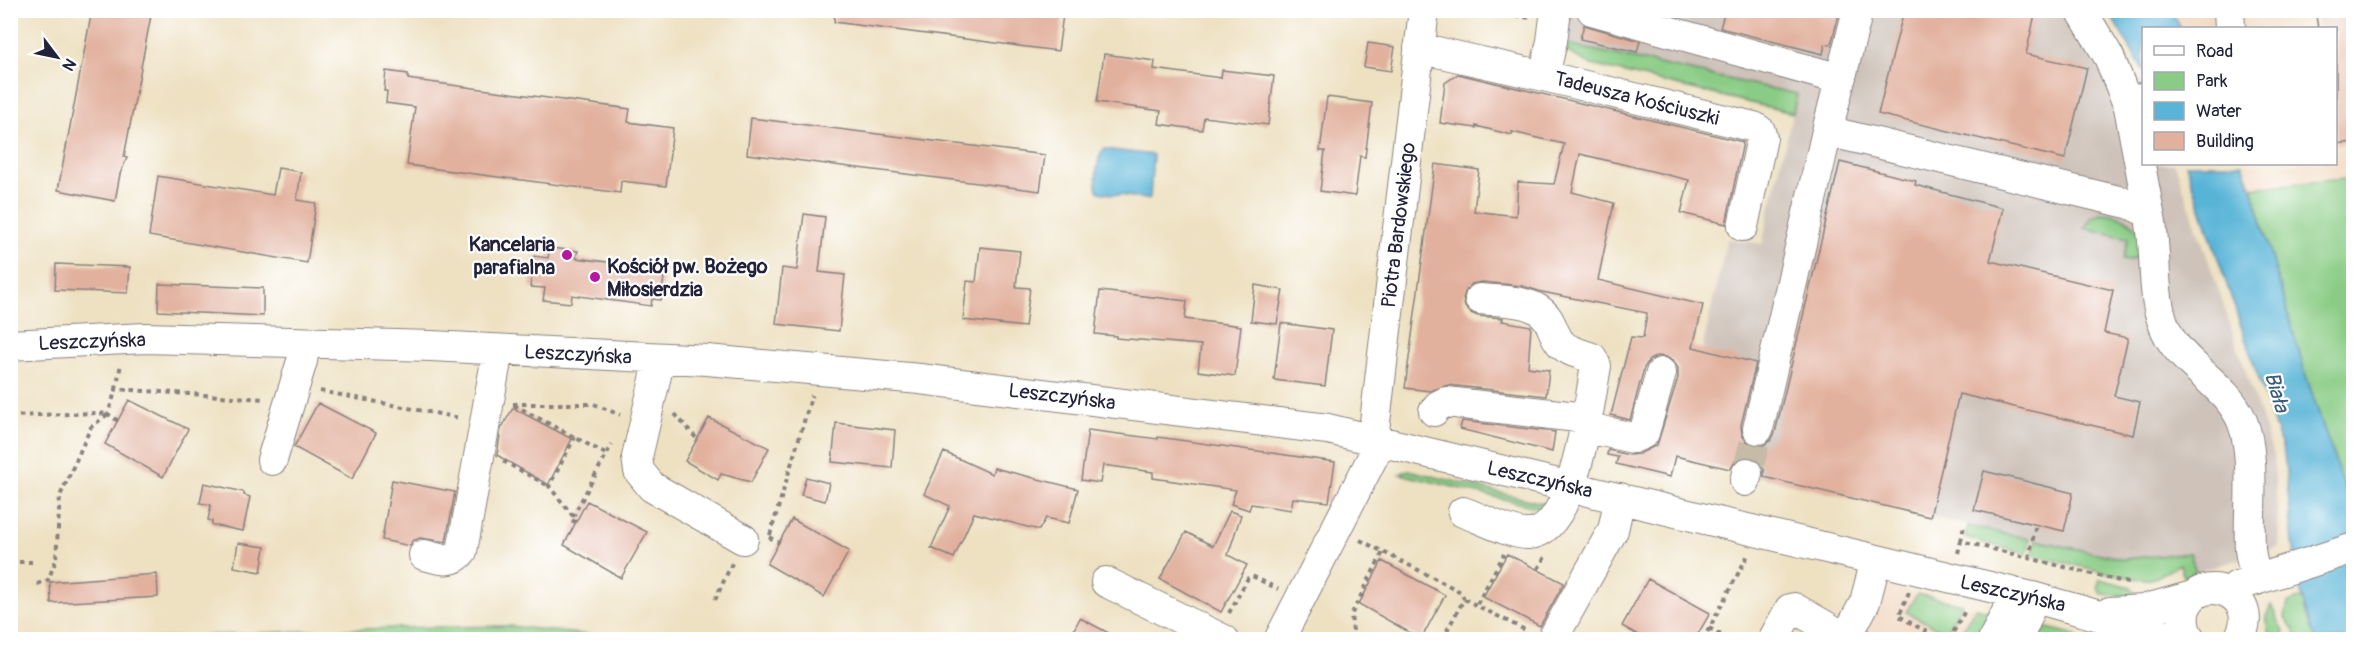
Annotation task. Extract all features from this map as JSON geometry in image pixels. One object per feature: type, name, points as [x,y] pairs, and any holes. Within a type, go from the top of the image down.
[{"type":"street","name":"Piotra Bardowskiego","points":[[1377,440],[1424,10]]},
{"type":"street","points":[[1592,10],[1840,79]]},
{"type":"street","points":[[1758,429],[1827,131],[1858,10]]},
{"type":"street","points":[[2081,10],[2136,102],[2142,153]]},
{"type":"street","points":[[2229,10],[2230,27]]},
{"type":"street","points":[[1544,76],[1552,40],[1545,14]]},
{"type":"street","name":"Tadeusza Kościuszki","points":[[1419,48],[1754,127],[1760,131],[1762,138],[1743,226]]},
{"type":"street","points":[[1827,131],[2131,204],[2149,213]]},
{"type":"street","points":[[2143,165],[2149,213],[2154,232],[2155,281],[2164,324],[2170,339],[2235,409],[2242,421],[2250,463],[2250,551],[2256,580]]},
{"type":"street","points":[[1463,512],[1515,532],[1529,534],[1551,524],[1571,486],[1596,366],[1592,358],[1566,348],[1558,341],[1550,320],[1530,305],[1480,299]]},
{"type":"street","name":"Leszczyńska","points":[[10,345],[145,338],[305,342],[660,358],[920,379],[1328,429],[2092,612],[2185,639]]},
{"type":"street","points":[[272,460],[302,361],[305,342]]},
{"type":"street","points":[[424,555],[448,561],[459,556],[462,551],[498,350]]},
{"type":"street","points":[[660,358],[637,457],[639,471],[652,487],[756,538]]},
{"type":"street","points":[[1434,411],[1446,402],[1585,422],[1633,438],[1644,433],[1661,373]]},
{"type":"street","points":[[1279,639],[1377,440]]},
{"type":"street","points":[[1543,637],[1613,530],[1620,498]]},
{"type":"street","points":[[2222,589],[2354,548]]},
{"type":"street","points":[[1773,639],[1790,609],[1794,608],[1845,639],[1865,603],[1876,560]]},
{"type":"street","points":[[2245,632],[2256,603],[2294,568]]},
{"type":"street","points":[[1106,582],[1220,638]]},
{"type":"street","name":"Leszczyńska","points":[[2092,612],[2143,610],[2193,596],[2212,588],[2222,589]]},
{"type":"street","points":[[2222,589],[2239,600],[2245,632]]},
{"type":"street","points":[[1993,639],[2007,612],[2022,595]]},
{"type":"street","points":[[2018,639],[2027,617],[2022,595]]},
{"type":"street","points":[[2191,639],[2183,624],[2187,604],[2193,596]]},
{"type":"path","points":[[1480,10],[1545,14]]},
{"type":"path","points":[[35,585],[48,580],[56,560],[60,496],[91,427],[108,414],[122,360]]},
{"type":"path","points":[[715,600],[756,538],[814,389]]},
{"type":"path","points":[[116,390],[258,397],[291,396],[483,435],[520,472],[549,486],[573,516]]},
{"type":"path","points":[[606,454],[512,404],[594,404],[627,418]]},
{"type":"path","points":[[10,416],[97,413],[108,414],[118,421]]},
{"type":"path","points":[[576,522],[571,520],[616,436]]},
{"type":"path","points":[[549,486],[575,437]]},
{"type":"path","points":[[2029,558],[2036,524]]},
{"type":"path","points":[[1961,541],[1964,525]]},
{"type":"path","points":[[1478,604],[1515,532]]},
{"type":"path","points":[[1351,535],[1461,592],[1464,599],[1543,637]]},
{"type":"path","points":[[756,538],[779,543]]},
{"type":"path","points":[[1703,639],[1752,549]]},
{"type":"path","points":[[1353,639],[1351,615],[1383,552]]},
{"type":"path","points":[[10,561],[33,562]]},
{"type":"path","points":[[1220,638],[1248,578],[1252,576],[1288,594]]},
{"type":"path","points":[[1911,588],[1899,616],[1941,639]]},
{"type":"path","points":[[1442,639],[1464,599]]},
{"type":"path","points":[[1949,639],[1970,602]]},
{"type":"path","points":[[1709,628],[1730,639]]},
{"type":"shaded area","points":[[1565,11],[2100,11],[2142,81],[2142,165],[2175,165],[2222,300],[2273,454],[2280,547],[2196,572],[2190,553],[2124,559],[1930,517],[1678,457],[1727,239],[1762,244],[1797,94],[1561,43]]},
{"type":"shaded area","points":[[2171,11],[2353,11],[2353,178],[2252,188],[2243,165],[2337,165],[2337,27],[2180,27]]},
{"type":"shaded area","points":[[1883,585],[2016,620],[2011,639],[1856,640]]},
{"type":"green space","points":[[1561,43],[1797,94],[1793,113],[1592,65],[1569,53]]},
{"type":"green space","points":[[2353,178],[2353,513],[2305,373],[2252,188]]},
{"type":"green space","points":[[2101,213],[2119,216],[2133,224],[2140,238],[2138,256],[2131,260],[2123,259],[2128,238],[2085,228],[2091,218]]},
{"type":"green space","points":[[1408,470],[1549,505],[1552,511],[1400,474]]},
{"type":"green space","points":[[1968,526],[2030,539],[2027,554],[1965,538]]},
{"type":"green space","points":[[2036,540],[2124,559],[2190,553],[2196,572],[2184,577],[2180,564],[2157,577],[2146,580],[2121,576],[2032,555]]},
{"type":"green space","points":[[2100,579],[2131,587],[2136,597],[2102,594],[2097,588]]},
{"type":"green space","points":[[1917,594],[1962,604],[1946,633],[1906,612]]},
{"type":"green space","points":[[2302,598],[2311,629],[2317,639],[2299,639],[2285,617],[2288,603]]},
{"type":"green space","points":[[2271,605],[2284,632],[2281,639],[2271,639],[2268,631],[2267,618]]},
{"type":"green space","points":[[1975,608],[1987,611],[1990,615],[1976,639],[1956,640]]},
{"type":"green space","points":[[511,626],[620,639],[156,639],[333,630]]},
{"type":"green space","points":[[2039,626],[2077,635],[2075,639],[2024,640]]},
{"type":"water","points":[[2108,11],[2171,11],[2180,27],[2142,27],[2142,68]]},
{"type":"water","points":[[1104,149],[1153,155],[1150,198],[1099,192],[1097,170]]},
{"type":"water","name":"Biała","points":[[2186,165],[2243,165],[2252,188],[2305,373],[2353,513],[2353,639],[2317,639],[2311,629],[2302,598],[2293,543],[2284,453]]},
{"type":"building","points":[[92,10],[152,10],[124,157],[127,158],[120,174],[115,201],[58,190]]},
{"type":"building","points":[[835,10],[1026,10],[1063,15],[1058,51],[834,22]]},
{"type":"building","points":[[1725,10],[1840,10],[1831,45],[1825,44],[1823,54],[1720,28]]},
{"type":"building","points":[[1904,10],[2036,10],[2026,54],[2087,68],[2065,159],[1878,114]]},
{"type":"building","points":[[2315,10],[2354,10],[2354,142],[2337,144],[2337,27],[2318,27]]},
{"type":"building","points":[[1584,25],[1640,41],[1637,52],[1580,39]]},
{"type":"building","points":[[1368,43],[1395,47],[1391,71],[1364,67]]},
{"type":"building","points":[[1104,54],[1155,61],[1154,69],[1221,78],[1222,70],[1274,76],[1268,125],[1204,117],[1202,130],[1159,124],[1161,111],[1097,102]]},
{"type":"building","points":[[386,71],[408,74],[408,79],[414,80],[630,109],[628,122],[673,128],[666,186],[621,181],[620,193],[407,165],[415,107],[386,103],[387,91],[384,91]]},
{"type":"building","points":[[1458,74],[1743,142],[1726,224],[1681,213],[1689,180],[1580,154],[1572,192],[1614,203],[1598,280],[1703,305],[1693,347],[1756,363],[1741,425],[1742,435],[1747,442],[1755,446],[1764,445],[1775,433],[1840,162],[1916,181],[1915,185],[2003,208],[1990,261],[2113,290],[2104,333],[2128,338],[2114,396],[2140,402],[2133,435],[1959,394],[1930,517],[1764,477],[1764,469],[1759,461],[1751,456],[1735,461],[1730,469],[1675,456],[1670,477],[1616,464],[1618,457],[1607,455],[1608,450],[1629,455],[1639,454],[1657,445],[1678,378],[1678,368],[1673,361],[1657,356],[1649,360],[1644,368],[1630,420],[1611,415],[1631,337],[1643,338],[1647,313],[1522,286],[1482,282],[1472,284],[1466,290],[1463,298],[1465,307],[1478,316],[1503,318],[1502,321],[1531,326],[1528,367],[1549,370],[1546,396],[1448,385],[1430,391],[1405,388],[1435,164],[1479,170],[1474,211],[1516,216],[1518,182],[1554,184],[1564,144],[1512,132],[1512,135],[1476,126],[1476,128],[1440,123],[1445,83]]},
{"type":"building","points":[[1327,97],[1372,103],[1365,157],[1360,156],[1355,196],[1320,191],[1325,151],[1320,151]]},
{"type":"building","points":[[751,118],[1045,155],[1040,191],[747,154]]},
{"type":"building","points":[[278,168],[301,172],[297,200],[316,203],[307,263],[149,236],[158,176],[273,195]]},
{"type":"building","points":[[804,214],[825,217],[819,272],[845,275],[839,331],[776,324],[782,268],[797,270]]},
{"type":"building","points":[[980,247],[1020,251],[1016,287],[1030,288],[1025,327],[963,320],[967,281],[976,282]]},
{"type":"building","name":"Kościół pw. Bożego Miłosierdzia","points":[[550,248],[578,251],[576,258],[655,268],[654,276],[664,277],[661,300],[652,299],[651,306],[572,295],[571,303],[543,300],[545,288],[530,287],[534,256],[548,258]]},
{"type":"building","points":[[56,264],[130,267],[128,293],[55,290]]},
{"type":"building","points":[[159,284],[263,288],[263,316],[158,311]]},
{"type":"building","points":[[1255,285],[1283,290],[1277,324],[1251,321]]},
{"type":"building","points":[[1100,291],[1187,301],[1185,319],[1241,326],[1235,376],[1198,371],[1201,345],[1116,338],[1116,336],[1095,334]]},
{"type":"building","points":[[1281,323],[1332,330],[1325,386],[1274,380]]},
{"type":"building","points":[[129,400],[188,429],[163,477],[105,444]]},
{"type":"building","points":[[318,403],[376,433],[352,479],[294,447]]},
{"type":"building","points":[[513,408],[572,439],[548,485],[497,455],[501,429]]},
{"type":"building","points":[[709,418],[769,448],[751,482],[721,474],[718,480],[685,461]]},
{"type":"building","points":[[1462,421],[1555,432],[1552,452],[1460,429]]},
{"type":"building","points":[[836,423],[895,430],[892,468],[832,462]]},
{"type":"building","points":[[1088,430],[1158,439],[1158,437],[1335,462],[1329,502],[1293,498],[1291,510],[1251,504],[1249,510],[1231,504],[1236,490],[1153,478],[1153,472],[1103,465],[1100,483],[1081,480]]},
{"type":"building","points":[[944,452],[992,474],[994,468],[1078,489],[1069,523],[1046,518],[1039,530],[974,513],[954,558],[931,548],[950,506],[924,494]]},
{"type":"building","points":[[1984,471],[2073,493],[2064,531],[1974,510]]},
{"type":"building","points":[[806,477],[829,483],[825,501],[801,495]]},
{"type":"building","points":[[392,480],[455,492],[446,542],[420,538],[412,541],[410,546],[382,540]]},
{"type":"building","points":[[204,483],[244,492],[244,495],[250,497],[243,531],[212,525],[212,521],[208,520],[211,505],[200,503]]},
{"type":"building","points":[[587,501],[647,532],[621,578],[564,545]]},
{"type":"building","points":[[1230,511],[1241,515],[1228,555],[1247,565],[1221,612],[1160,579],[1186,532],[1213,546]]},
{"type":"building","points":[[792,519],[849,551],[824,597],[767,564]]},
{"type":"building","points":[[238,543],[265,547],[261,572],[234,567]]},
{"type":"building","points":[[1507,554],[1564,583],[1540,626],[1483,597]]},
{"type":"building","points":[[1382,561],[1445,595],[1421,639],[1359,604]]},
{"type":"building","points":[[157,574],[158,597],[51,603],[50,582]]},
{"type":"building","points":[[1648,579],[1710,613],[1695,639],[1645,639],[1622,626]]},
{"type":"building","points":[[1080,618],[1120,639],[1069,639]]},
{"type":"tunnel","points":[[1747,473],[1758,429]]},
{"type":"place","name":"Kancelaria parafialna","points":[[567,255]]},
{"type":"place","name":"Kościół pw. Bożego Miłosierdzia","points":[[595,277]]}]
